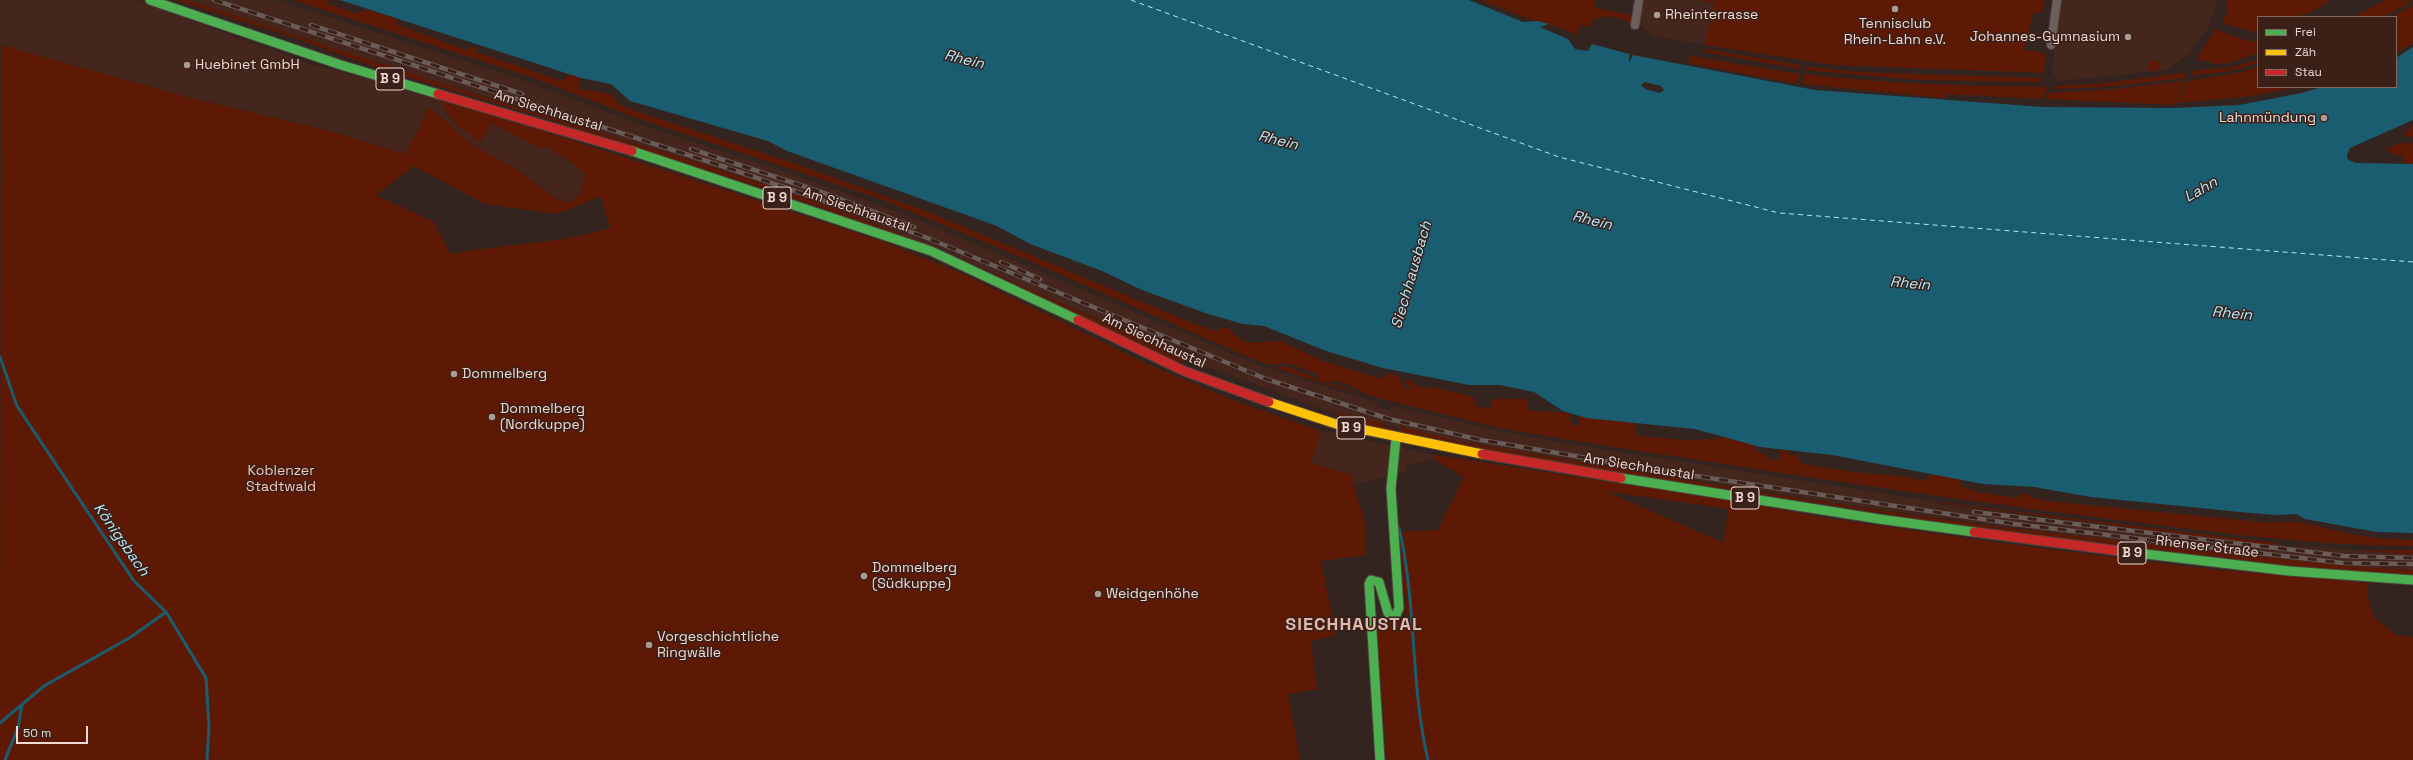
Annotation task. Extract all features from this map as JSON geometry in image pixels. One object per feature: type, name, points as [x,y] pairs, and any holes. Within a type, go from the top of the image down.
[{"type":"main road","name":"Am Siechhaustal","points":[[150,0],[341,65],[622,148],[872,230],[931,251],[983,274],[1184,371],[1303,415],[1396,438],[1519,462],[1879,519]]},
{"type":"main road","points":[[1380,760],[1370,582],[1373,580],[1379,582],[1388,614],[1396,615],[1399,608],[1391,489],[1396,438]]},
{"type":"main road","name":"Rhenser Straße","points":[[1879,519],[2191,560],[2413,580]]},
{"type":"street","points":[[1635,25],[1639,0]]},
{"type":"street","points":[[2051,45],[2057,0]]},
{"type":"shaded area","points":[[0,0],[134,0],[316,66],[444,98],[445,112],[480,142],[491,123],[542,149],[544,146],[572,162],[585,174],[581,192],[570,203],[557,199],[518,170],[473,145],[429,107],[406,154],[325,130],[183,96],[1,46],[0,48]]},
{"type":"shaded area","points":[[187,0],[276,0],[514,77],[647,127],[778,169],[909,216],[1263,367],[1378,403],[1377,407],[1390,410],[1391,406],[1505,432],[1571,444],[1939,502],[1939,504],[2248,543],[2413,554],[2413,570],[2366,568],[2286,561],[2104,540],[1850,505],[1461,442],[1330,412],[1189,360],[1110,324],[874,223],[705,165],[349,54]]},
{"type":"shaded area","points":[[1644,0],[1701,0],[1715,3],[1705,45],[1653,36],[1640,25]]},
{"type":"shaded area","name":"Johannes-Gymnasium","points":[[2060,0],[2218,0],[2206,32],[2195,42],[2189,54],[2165,70],[2058,81],[2052,71]]},
{"type":"shaded area","points":[[1315,429],[1435,455],[1433,459],[1408,465],[1406,472],[1354,485],[1350,474],[1311,463],[1320,434]]},
{"type":"green space","points":[[175,0],[187,0],[472,93],[720,170],[822,204],[923,243],[781,194],[544,118],[377,68],[292,37]]},
{"type":"green space","points":[[293,0],[328,0],[328,4],[356,13],[369,10],[397,19],[396,24],[466,50],[472,47],[477,48],[476,52],[563,81],[569,74],[581,78],[578,89],[612,94],[619,104],[636,111],[799,165],[933,214],[1197,325],[1217,331],[1221,328],[1229,328],[1234,335],[1247,343],[1281,341],[1323,361],[1381,379],[1389,373],[1398,376],[1406,389],[1410,388],[1404,379],[1411,381],[1419,387],[1437,388],[1473,397],[1477,407],[1490,408],[1493,399],[1526,399],[1528,409],[1533,411],[1569,413],[1571,425],[1580,425],[1578,416],[1634,423],[1637,436],[1686,440],[1716,439],[1724,437],[1751,444],[1758,452],[1766,455],[1768,459],[1780,460],[1781,449],[1787,450],[1790,455],[1796,455],[1802,464],[1853,472],[1908,477],[1924,481],[1933,474],[1959,479],[1961,486],[1977,492],[2017,498],[2022,494],[2028,494],[2033,498],[2047,501],[2271,523],[2301,523],[2359,535],[2413,540],[2413,546],[2297,541],[2258,537],[1901,491],[1563,439],[1495,427],[1381,399],[1337,381],[1319,382],[1317,374],[1288,363],[1270,365],[1248,357],[1021,257],[878,198],[636,118],[534,78]]},
{"type":"green space","points":[[1481,0],[1595,0],[1594,8],[1632,15],[1631,25],[1617,17],[1601,17],[1591,21],[1590,27],[1580,25],[1577,35],[1556,26],[1531,20]]},
{"type":"green space","points":[[1701,0],[2044,0],[2042,13],[2033,13],[2024,50],[2046,53],[2044,73],[1835,65],[1705,45],[1715,3]]},
{"type":"green space","points":[[2228,0],[2330,0],[2313,11],[2296,16],[2257,16],[2257,31],[2255,32],[2225,24],[2223,16],[2226,16],[2228,6],[2225,6]]},
{"type":"green space","points":[[2385,0],[2413,1],[2385,16],[2356,16]]},
{"type":"green space","points":[[2413,5],[2413,43],[2397,52],[2397,16],[2394,16]]},
{"type":"green space","points":[[2215,29],[2241,39],[2257,42],[2257,53],[2228,63],[2212,64],[2207,60],[2202,62],[2197,59]]},
{"type":"green space","name":"Koblenzer Stadtwald","points":[[1,45],[183,96],[325,130],[406,154],[429,107],[473,145],[518,170],[557,199],[570,203],[581,192],[585,174],[572,162],[544,146],[542,149],[491,123],[480,142],[451,118],[446,112],[443,101],[522,124],[887,243],[970,277],[1145,363],[1240,403],[1315,429],[1320,434],[1311,463],[1350,474],[1366,526],[1366,555],[1321,561],[1336,635],[1311,641],[1317,689],[1288,694],[1300,760],[0,760]],"holes":[[[414,166],[485,204],[557,214],[601,196],[610,228],[551,241],[450,254],[434,222],[376,195]]]},
{"type":"green space","points":[[1705,49],[1801,65],[1800,69],[1703,52]]},
{"type":"green space","points":[[1690,56],[1799,74],[1798,84],[1688,63]]},
{"type":"green space","points":[[2257,59],[2257,63],[2225,72],[2192,75],[2192,71],[2232,67]]},
{"type":"green space","points":[[2154,60],[2158,62],[2160,66],[2158,70],[2154,72],[2150,70],[2148,66],[2150,62]]},
{"type":"green space","points":[[1805,66],[1857,72],[2041,78],[2041,82],[1919,80],[1805,70]]},
{"type":"green space","points":[[2257,67],[2257,88],[2293,88],[2243,97],[2177,103],[2188,81],[2238,73]]},
{"type":"green space","points":[[2185,73],[2186,78],[2105,87],[2053,89],[2053,86],[2104,83]]},
{"type":"green space","points":[[1804,74],[1926,84],[2048,87],[2043,99],[1947,94],[1946,98],[1803,84]]},
{"type":"green space","points":[[2186,81],[2175,105],[2046,99],[2048,93],[2105,90]]},
{"type":"green space","points":[[2413,125],[2413,137],[2406,137],[2404,134]]},
{"type":"green space","points":[[2398,143],[2413,143],[2413,164],[2403,163],[2404,154],[2398,156],[2386,150]]},
{"type":"green space","points":[[977,266],[1189,360],[1176,363]]},
{"type":"green space","points":[[1285,366],[1316,379],[1315,381],[1275,368]]},
{"type":"green space","points":[[1331,383],[1363,395],[1325,384]]},
{"type":"green space","points":[[1330,412],[1384,423],[1384,426],[1396,429],[1394,433],[1368,427]]},
{"type":"green space","points":[[1401,427],[1461,442],[1722,486],[1896,513],[2071,536],[2286,560],[2413,570],[2413,575],[2319,569],[1999,531],[1529,459],[1398,433]]},
{"type":"green space","points":[[1435,455],[1746,503],[1820,517],[1992,542],[2198,568],[2367,583],[2367,596],[2374,617],[2396,635],[2413,637],[2413,760],[1387,760],[1376,622],[1407,621],[1399,532],[1438,530],[1464,477],[1433,459]],"holes":[[[1605,491],[1728,509],[1724,543]]]},
{"type":"green space","points":[[1939,503],[2276,543],[2276,546]]},
{"type":"green space","points":[[2352,550],[2413,550],[2413,554]]},
{"type":"water","points":[[340,0],[1469,0],[1523,22],[1538,21],[1549,24],[1540,27],[1568,39],[1575,49],[1588,51],[1592,44],[1629,54],[1629,63],[1633,55],[1815,90],[2043,107],[2175,108],[2239,105],[2302,93],[2319,88],[2397,88],[2397,57],[2413,47],[2413,120],[2350,148],[2347,155],[2348,160],[2356,163],[2413,164],[2413,533],[2377,532],[2305,519],[2296,514],[2275,515],[2240,512],[2091,497],[2034,487],[1983,484],[1832,455],[1760,447],[1695,429],[1586,418],[1563,411],[1534,392],[1500,385],[1469,385],[1383,368],[1326,351],[1264,326],[1243,324],[1208,314],[1142,290],[1102,271],[1030,244],[997,226],[787,151],[768,141],[630,101],[611,84],[581,78]]},
{"type":"pier","points":[[1645,82],[1661,86],[1664,90],[1660,93],[1645,89],[1641,85]]},
{"type":"waterway","name":"Königsbach","points":[[0,357],[17,406],[134,581],[166,612],[206,678],[209,727],[207,760]]},
{"type":"waterway","name":"Siechhausbach","points":[[1399,528],[1409,586],[1418,702],[1428,760]]},
{"type":"waterway","points":[[0,723],[44,686],[131,637],[166,612]]},
{"type":"waterway","points":[[5,760],[18,728],[22,705]]},
{"type":"ferry route","points":[[1131,0],[1559,157],[1779,213],[2413,262]]},
{"type":"railway","points":[[214,0],[725,167],[827,202],[925,237],[1266,379],[1389,419],[1481,440],[1663,471],[2015,524],[2343,563],[2413,564]]},
{"type":"railway","points":[[311,25],[522,94]]},
{"type":"railway","points":[[691,149],[830,195],[914,227]]},
{"type":"railway","points":[[1001,262],[1040,279]]},
{"type":"railway","points":[[1974,512],[2344,556],[2413,558]]},
{"type":"traffic: fast","points":[[150,0],[341,65],[438,94]]},
{"type":"traffic: fast","points":[[632,151],[931,251],[1078,320]]},
{"type":"traffic: fast","points":[[1380,760],[1369,584],[1371,580],[1379,582],[1388,613],[1392,616],[1396,615],[1399,608],[1391,489],[1396,438]]},
{"type":"traffic: fast","points":[[1621,478],[1879,519],[1974,532]]},
{"type":"traffic: fast","points":[[2120,551],[2289,571],[2413,580]]},
{"type":"traffic: slow","points":[[1269,402],[1336,424],[1482,454]]},
{"type":"traffic: jam","points":[[438,94],[632,151]]},
{"type":"traffic: jam","points":[[1078,320],[1184,371],[1269,402]]},
{"type":"traffic: jam","points":[[1482,454],[1621,478]]},
{"type":"traffic: jam","points":[[1974,532],[2120,551]]},
{"type":"place","name":"Tennisclub Rhein-Lahn e.V.","points":[[1895,9]]},
{"type":"place","name":"Rheinterrasse","points":[[1657,15]]},
{"type":"place","name":"Johannes-Gymnasium","points":[[2128,37]]},
{"type":"place","name":"Huebinet GmbH","points":[[187,65]]},
{"type":"place","name":"Lahnmündung","points":[[2324,118]]},
{"type":"place","name":"Dommelberg","points":[[454,374]]},
{"type":"place","name":"Dommelberg (Nordkuppe)","points":[[492,417]]},
{"type":"place","name":"Dommelberg (Südkuppe)","points":[[864,576]]},
{"type":"place","name":"Weidgenhöhe","points":[[1098,594]]},
{"type":"place","name":"Vorgeschichtliche Ringwälle","points":[[649,645]]},
{"type":"district","name":"SIECHHAUSTAL","points":[[1354,625]]},
{"type":"water label","name":"Rhein","points":[[964,60]]},
{"type":"water label","name":"Rhein","points":[[1278,141]]},
{"type":"water label","name":"Lahn","points":[[2201,190]]},
{"type":"water label","name":"Rhein","points":[[1592,221]]},
{"type":"water label","name":"Rhein","points":[[1910,284]]},
{"type":"water label","name":"Rhein","points":[[2232,314]]}]
